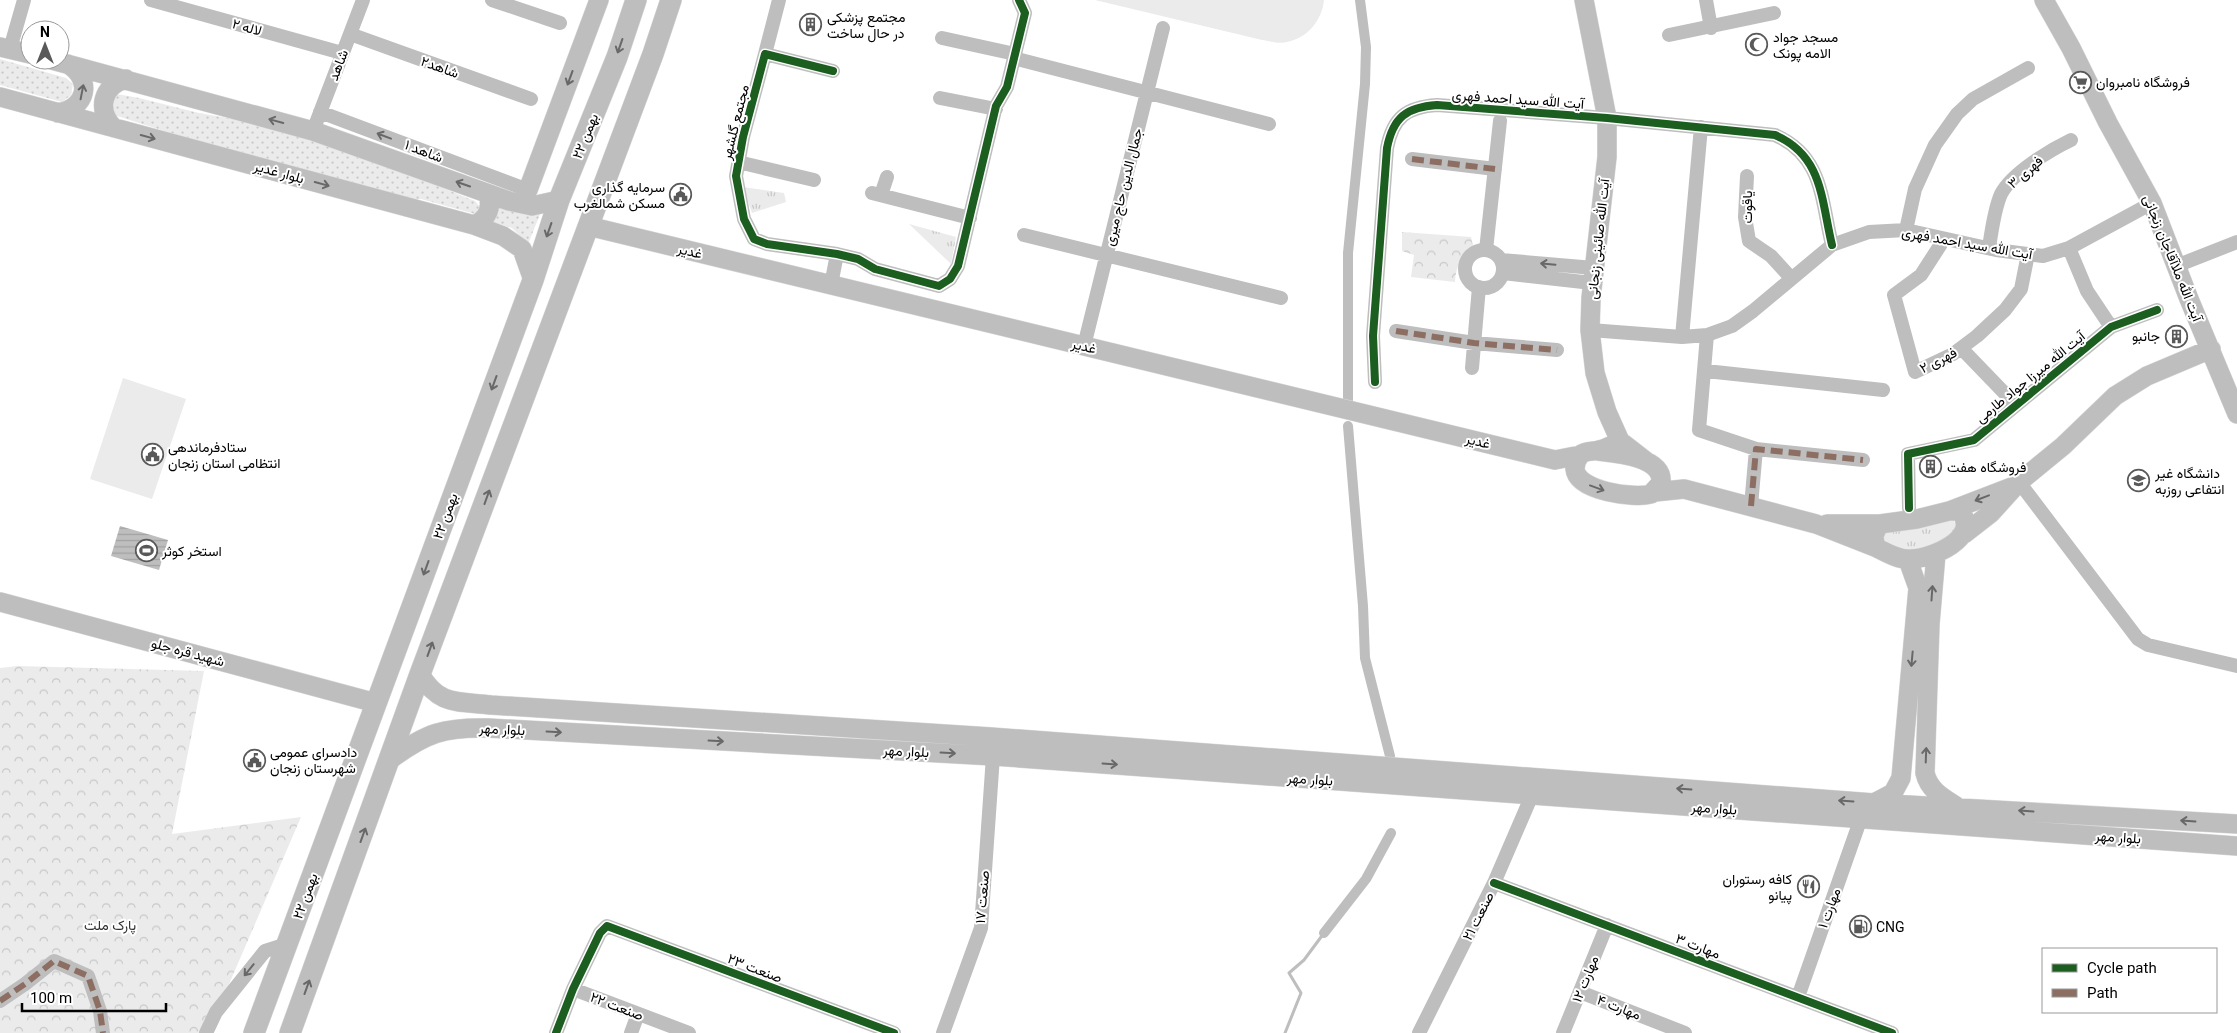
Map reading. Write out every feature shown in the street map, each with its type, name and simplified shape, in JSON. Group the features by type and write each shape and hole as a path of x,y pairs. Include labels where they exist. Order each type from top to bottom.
{"highway":[{"name":"۲۲ بهمن","path":"254,1033 533,280 560,200 616,57 636,0"},
{"path":"290,1033 391,759 420,674 653,54 671,0"}],"main road":[{"path":"528,190 599,0"},
{"name":"آیت الله صائینی زنجانی","path":"1584,0 1607,118 1607,157 1593,275 1590,330 1594,373 1607,412 1620,441 1654,476"},
{"name":"آیت الله ملاآقاجان زنجانی","path":"2044,0 2071,48 2108,123 2152,202 2176,266 2237,414"},
{"path":"5,48 20,52"},
{"path":"70,65 313,131 509,201 532,206 560,200"},
{"path":"58,113 74,107 80,101 83,92 81,76 70,69"},
{"path":"114,128 107,122 102,104 110,88 117,82 126,80"},
{"name":"بلوار غدیر","path":"0,97 474,225 503,236 522,249 533,280"},
{"path":"474,225 485,218 488,212 490,199 487,192"},
{"name":"غدیر","path":"588,226 1555,460 1585,459"},
{"path":"1585,459 1624,454 1654,476 1684,489 1816,524 1908,560 1936,554 1991,513 2017,483 2063,446 2115,396 2147,376 2211,349"},
{"path":"1585,459 1620,441"},
{"path":"1585,459 1584,483 1614,494 1646,496 1654,476"},
{"path":"1816,524 1880,524 1917,519 1949,511 2017,483"},
{"path":"1949,511 1960,512 1966,518 1967,525 1964,534"},
{"path":"1877,548 1873,540 1874,533 1880,524"},
{"path":"1936,554 1930,624 1925,773 1929,786 1942,798 1957,807"},
{"path":"1874,803 1892,793 1901,778 1918,588 1908,560"},
{"name":"شهید قره جلو","path":"0,602 376,703"},
{"name":"بلوار مهر","path":"420,674 437,696 452,700 1359,773 1532,795 2237,846"},
{"path":"452,700 446,709 446,718 451,725 460,727"},
{"name":"بلوار مهر","path":"391,759 415,741 460,727 993,756 1359,773 2237,824"},
{"path":"1901,778 1904,785 1910,790 1917,790 1924,786 1927,780"},
{"path":"2111,837 2112,816"}],"street":[{"path":"5,48 24,0"},
{"name":"لاله ۲","path":"151,0 342,53"},
{"name":"شاهد","path":"313,131 363,0"},
{"path":"492,0 560,23"},
{"name":"مجتمع گلشهر","path":"779,0 738,162 736,176 744,219 754,239 767,244 837,254"},
{"path":"831,285 837,254 858,259 875,269 939,286 950,279 958,266 996,109 1007,87 1018,57 1025,13 1019,0"},
{"path":"1706,0 1711,28"},
{"path":"1669,35 1711,28 1774,13"},
{"name":"جمال الدین حاج میری","path":"1084,346 1162,28"},
{"name":"شاهد۲","path":"350,34 531,99"},
{"path":"942,38 1269,124"},
{"path":"765,54 833,72"},
{"path":"1906,230 1915,189 1935,145 1957,114 1973,99 2028,68"},
{"path":"940,98 996,109"},
{"name":"آیت الله سید احمد فهری","path":"1375,382 1373,336 1387,148 1390,135 1401,116 1420,106 1607,118 1775,134 1801,150 1810,162 1816,176 1832,245"},
{"name":"شاهد ۱","path":"320,112 528,190"},
{"path":"1486,250 1500,121"},
{"path":"1682,337 1701,127"},
{"name":"فهری ۳","path":"1989,247 1993,223 2002,193 2014,178 2071,140"},
{"path":"1412,159 1495,169"},
{"path":"738,162 814,180"},
{"name":"یاقوت","path":"1747,176 1745,217 1749,241 1771,256 1792,278"},
{"path":"887,177 877,194 970,218"},
{"name":"آیت الله سید احمد فهری","path":"1590,330 1682,337 1707,334 1732,326 1753,311 1832,245 1869,232 1906,230 2043,256 2069,248 2152,202"},
{"path":"1024,235 1281,298"},
{"path":"2176,266 2237,242"},
{"name":"فهری ۲","path":"1941,244 1921,275 1894,295 1915,372 1953,354 2005,310 2021,289 2028,254"},
{"path":"2069,248 2087,291 2111,327"},
{"path":"1486,250 1495,253 1502,266 1498,282 1489,288 1479,287 1469,281 1465,271 1467,260 1475,252 1486,250"},
{"path":"1502,266 1593,275"},
{"path":"1472,368 1479,287"},
{"name":"آیت الله میرزا جواد طارمی","path":"1909,508 1908,454 1974,440 2111,327 2157,310"},
{"path":"1396,332 1474,343 1557,350"},
{"path":"1707,334 1706,371 1699,430 1756,449 1863,460"},
{"path":"1961,348 2016,405"},
{"path":"1706,371 1884,390"},
{"path":"1750,506 1756,449"},
{"path":"2017,483 2138,640 2237,666"},
{"name":"صنعت ۱۷","path":"943,1033 981,928 993,756"},
{"name":"صنعت ۲۱","path":"1419,1033 1494,883 1532,795"},
{"name":"مهارت ۱","path":"1798,997 1861,818"},
{"name":"مهارت ۳","path":"1494,883 1892,1033"},
{"name":"مهارت ۱۲","path":"1563,1033 1607,925"},
{"name":"صنعت ۲۳","path":"573,989 600,932 607,926 894,1033"},
{"path":"206,1033 216,1012 265,951 287,944"},
{"path":"0,1001 54,961 88,976 100,1011 103,1033"},
{"path":"556,1033 573,989"},
{"name":"صنعت ۲۲","path":"573,989 689,1033"},
{"name":"مهارت ۴","path":"1580,992 1686,1033"},
{"path":"631,1033 638,1014"}],"green space":[{"path":"1095,0 1324,0 1323,7 1313,27 1295,40 1281,43"},
{"path":"0,59 20,65 20,70 38,70 66,78 73,84 71,95 62,102 0,85"},
{"path":"117,94 199,113 290,129 340,146 475,201 481,208 475,214 421,199 412,200 344,180 220,149 111,114 109,98"},
{"path":"743,187 784,193 786,202 752,213"},
{"path":"494,204 541,212 528,244 512,228 486,220"},
{"path":"909,224 956,237 951,264"},
{"path":"1402,232 1471,237 1474,250 1460,263 1456,272 1455,282 1411,277 1414,255 1402,251"},
{"path":"123,378 186,399 152,499 90,479"},
{"path":"1953,519 1956,526 1953,534 1935,544 1912,550 1884,547 1882,529"},
{"name":"پارک ملت","path":"18,666 204,671 172,834 301,817 208,1033 0,1033 0,668"}],"shaded area":[{"path":"120,526 168,540 159,570 111,556"}],"waterway":[{"path":"1348,406 1348,253 1365,84 1366,47 1360,0"},
{"path":"1348,426 1363,606 1365,658 1390,756"},
{"path":"1324,933 1366,879 1391,833"},
{"path":"1285,1033 1301,993 1289,973 1304,960 1324,933"}],"marked path":[{"path":"1412,159 1495,169"},
{"path":"1396,331 1474,343 1557,350"},
{"path":"1751,506 1756,449 1863,460"},
{"path":"0,1001 54,961 88,976 100,1011 103,1033"}],"cycle path":[{"path":"833,71 765,54 743,137 736,176 744,219 754,239 767,244 837,254 858,259 875,269 939,286 950,279 958,266 996,106 1007,87 1025,13 1019,0"},
{"path":"1375,382 1373,336 1387,148 1393,128 1398,121 1417,108 1437,105 1607,118 1775,135 1791,144 1803,155 1811,167 1822,196 1832,245"},
{"path":"1909,508 1908,454 1974,440 2111,327 2157,310"},
{"path":"1494,883 1892,1033"},
{"path":"556,1033 573,989 600,933 607,926 894,1033"}],"place":[{"name":"مجتمع پزشکی در حال ساخت","path":"811,25"},
{"name":"مسجد جواد الامه پونک","path":"1757,45"},
{"name":"فروشگاه نامبروان","path":"2080,82"},
{"name":"سرمایه گذاری مسکن شمالغرب","path":"681,195"},
{"name":"جانبو","path":"2176,336"},
{"name":"ستادفرماندهی انتظامی استان زنجان","path":"152,455"},
{"name":"فروشگاه هفت","path":"1931,467"},
{"name":"دانشگاه غیر انتفاعی روزبه","path":"2139,481"},
{"name":"استخر کوثر","path":"146,551"},
{"name":"دادسرای عمومی شهرستان زنجان","path":"254,760"},
{"name":"كافه رستوران پيانو","path":"1808,887"},
{"name":"CNG","path":"1860,927"}]}
